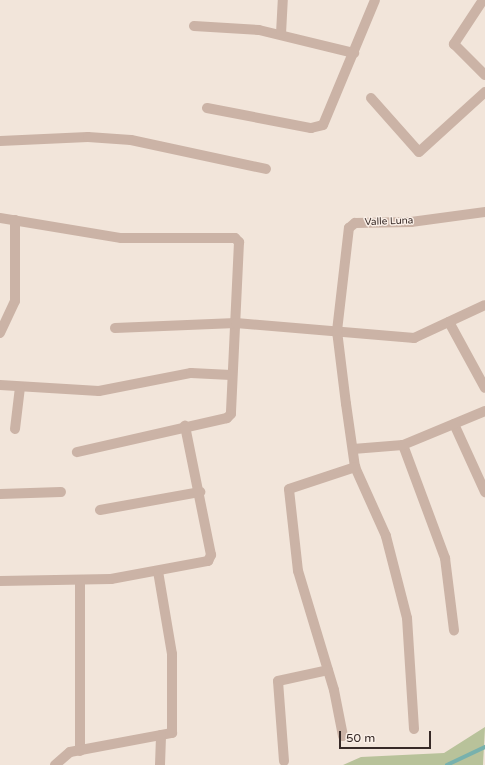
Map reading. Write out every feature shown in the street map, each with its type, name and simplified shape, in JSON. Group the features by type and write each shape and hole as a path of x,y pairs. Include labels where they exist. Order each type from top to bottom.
{"street":[{"path":"281,34 284,0"},
{"path":"206,108 320,127 326,122 375,0"},
{"path":"482,0 454,44 485,75"},
{"path":"194,26 237,27 281,34 354,53"},
{"path":"371,98 418,152 485,92"},
{"path":"0,141 88,137 131,140 266,169"},
{"name":"Valle Luna","path":"414,729 407,618 386,536 355,467 337,331 348,228 355,223 411,222 485,212"},
{"path":"0,218 121,238 235,238 239,242 231,414 227,418 185,426 77,452"},
{"path":"0,333 15,301 15,220"},
{"path":"115,328 236,323 414,338 485,305"},
{"path":"449,322 485,388"},
{"path":"0,385 99,391 191,373 232,375"},
{"path":"15,429 20,387"},
{"path":"353,449 403,445 485,411"},
{"path":"454,424 485,492"},
{"path":"0,581 111,579 208,561 212,555 185,426"},
{"path":"403,445 445,558 454,630"},
{"path":"343,736 328,670 298,571 289,489 355,467"},
{"path":"0,494 61,492"},
{"path":"100,510 200,492"},
{"path":"55,765 70,752 172,733 172,654 158,570"},
{"path":"80,580 80,751"},
{"path":"284,761 278,681 328,670"},
{"path":"160,765 161,735"}],"green space":[{"path":"485,727 483,765 343,765 361,757 444,753"}],"waterway":[{"path":"447,765 485,747"}]}
